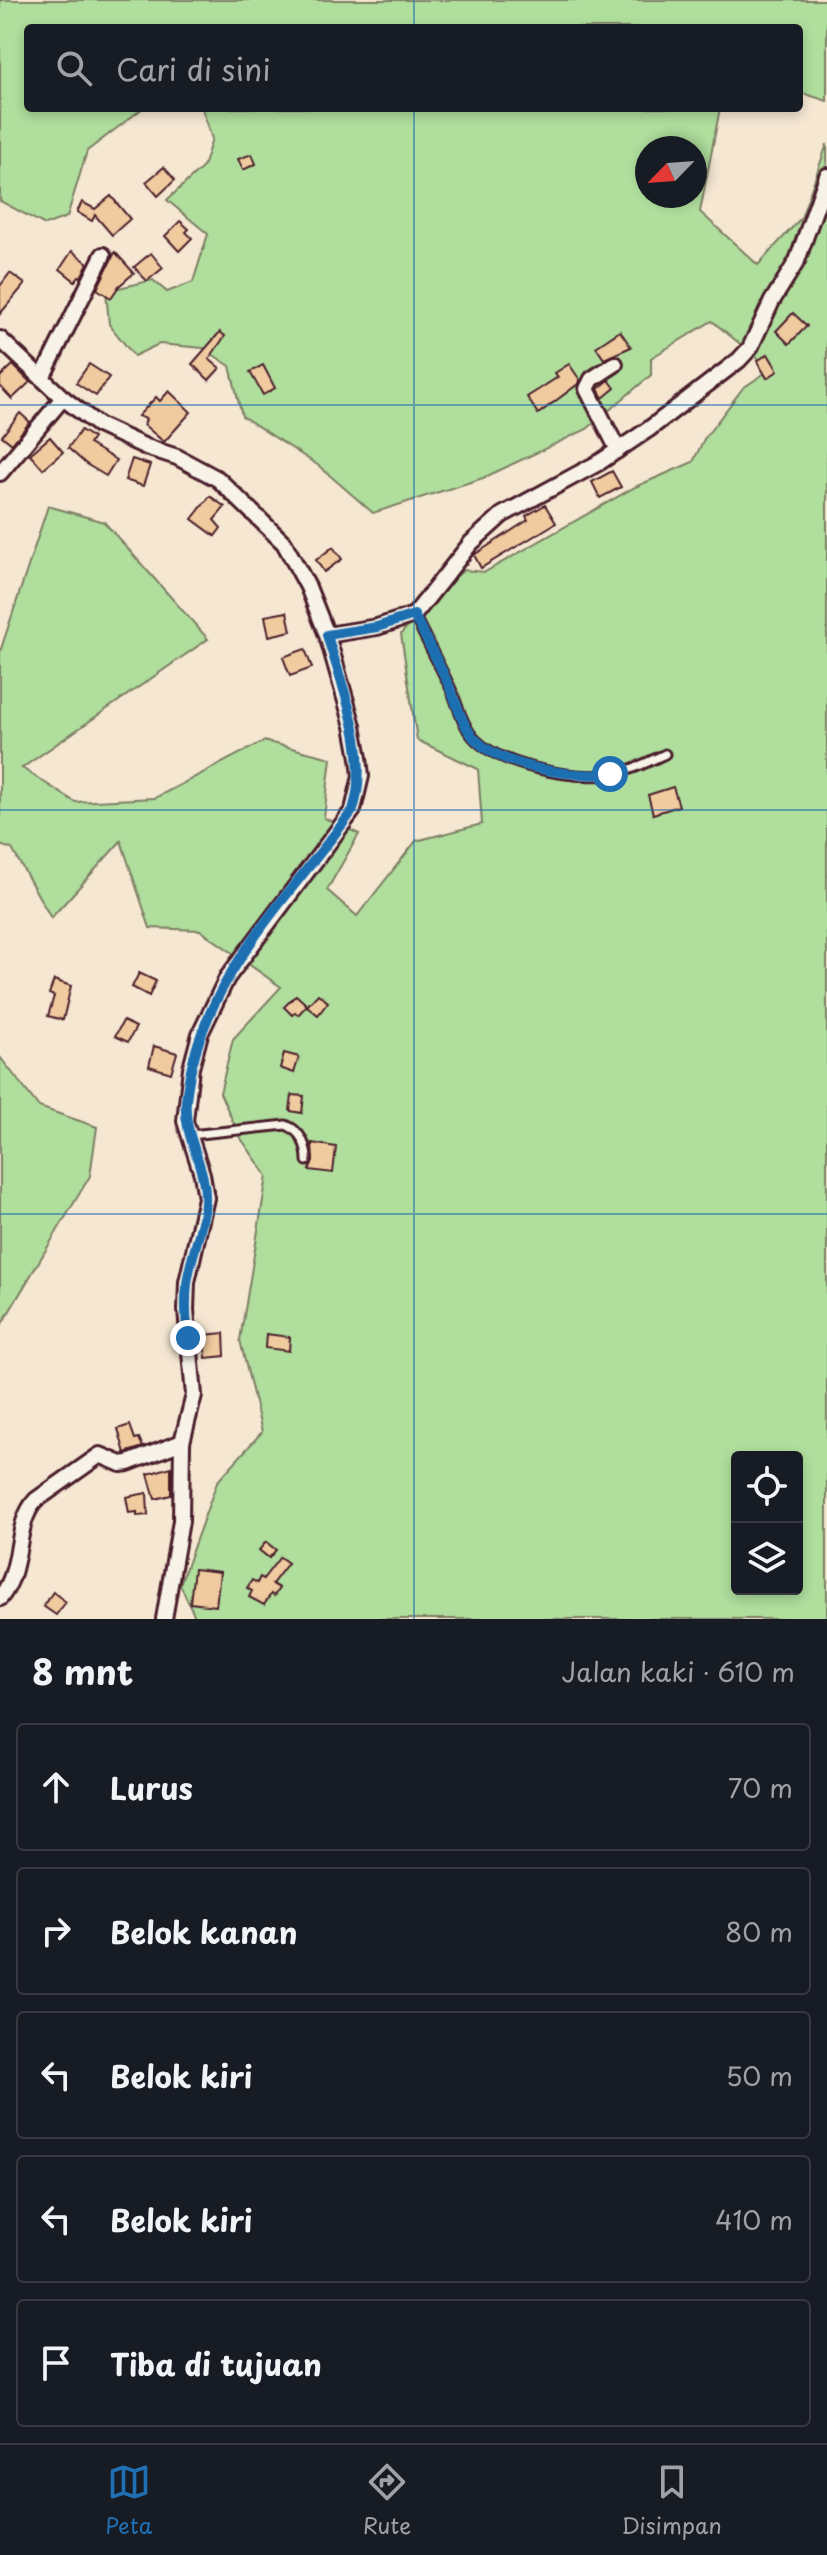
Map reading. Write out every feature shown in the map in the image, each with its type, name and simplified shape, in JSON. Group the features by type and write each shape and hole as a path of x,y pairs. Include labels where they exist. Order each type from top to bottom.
{"street":[{"path":"327,635 377,627 414,615 471,543 502,515 618,450 730,368 750,348 772,301 797,261 827,176"},
{"path":"42,378 103,255"},
{"path":"0,339 63,398 98,425 196,466 237,495 284,543 308,587 327,635 353,726 361,776 353,810 247,949 213,1003 191,1068 186,1101 188,1135 202,1174 206,1198 187,1282 186,1310 195,1385 182,1442 181,1521 164,1619"},
{"path":"615,364 592,379 587,389 618,450"},
{"path":"0,473 63,398"},
{"path":"0,1598 16,1570 28,1509 36,1500 100,1455 125,1464 182,1442"}],"lane":[{"path":"414,615 471,735 489,749 547,771 589,776 637,767 665,754"},
{"path":"188,1135 286,1125 302,1139 307,1149 307,1161"}],"green space":[{"path":"0,0 827,0 827,101 803,93 803,24 24,24 24,112 138,112 87,151 67,217 45,225 0,201"},
{"path":"203,112 719,112 707,176 707,136 635,136 635,208 701,208 700,212 758,265 801,218 827,144 827,1619 196,1619 180,1584 217,1482 262,1432 240,1340 267,1176 240,1137 220,1093 233,1039 281,987 200,930 150,928 121,841 51,918 12,849 0,845 0,652 48,506 104,522 208,639 22,768 75,802 155,798 264,741 331,758 324,818 359,834 327,890 357,916 416,841 482,824 478,769 417,740 401,634 431,597 464,570 485,572 635,487 693,462 704,439 743,388 771,369 712,321 651,358 651,375 587,429 483,478 373,513 319,466 242,416 230,366 203,348 159,344 134,356 109,324 106,291 153,280 167,292 193,282 208,234 167,200 203,167 212,139"},
{"path":"0,1057 39,1107 97,1127 90,1176 0,1327"}],"building":[{"path":"252,154 256,164 243,170 238,159"},
{"path":"164,167 175,180 158,196 146,182"},
{"path":"111,196 130,219 112,235 95,215 92,221 77,212 82,202 95,209"},
{"path":"180,221 189,229 186,232 192,238 179,251 165,236"},
{"path":"72,251 88,263 81,277 75,281 60,269"},
{"path":"115,252 134,273 111,298 97,289"},
{"path":"151,253 163,268 147,281 134,267"},
{"path":"10,273 25,284 0,314 0,286"},
{"path":"793,313 807,326 789,344 776,331"},
{"path":"620,331 631,347 604,359 596,347"},
{"path":"220,332 225,336 209,359 220,368 209,380 192,364"},
{"path":"768,354 778,371 767,378 757,361"},
{"path":"89,364 109,377 96,396 76,383"},
{"path":"569,364 580,380 578,384 538,414 527,397 558,377 555,373"},
{"path":"13,365 30,382 12,399 0,386 0,377"},
{"path":"263,365 275,388 263,395 250,372"},
{"path":"609,380 615,388 603,398 598,389"},
{"path":"169,391 191,412 164,442 144,425 146,419 138,416 156,397 160,401"},
{"path":"20,413 30,422 12,444 2,436"},
{"path":"81,430 93,438 89,444 116,460 106,476 68,448"},
{"path":"50,437 63,452 43,469 30,454"},
{"path":"132,459 150,465 143,486 125,480"},
{"path":"612,471 621,487 600,498 592,482"},
{"path":"210,496 225,507 214,520 221,528 215,536 192,519"},
{"path":"545,505 556,523 481,568 474,555 528,520 526,516"},
{"path":"333,547 342,559 324,572 316,560"},
{"path":"287,612 291,631 269,636 265,616"},
{"path":"305,649 312,668 290,676 283,657"},
{"path":"673,787 679,806 653,814 648,795"},
{"path":"139,973 156,981 149,996 132,987"},
{"path":"54,980 71,986 63,1020 48,1016 54,996 49,994"},
{"path":"318,994 328,1002 318,1015 307,1006"},
{"path":"296,995 307,1005 298,1015 295,1012 292,1015 284,1007"},
{"path":"123,1021 136,1027 128,1042 115,1036"},
{"path":"154,1046 177,1053 171,1073 149,1066"},
{"path":"284,1053 299,1057 294,1073 280,1068"},
{"path":"292,1095 304,1096 302,1113 290,1111"},
{"path":"312,1143 336,1147 333,1173 309,1170 313,1161"},
{"path":"224,1333 225,1356 206,1358 204,1335"},
{"path":"266,1334 290,1337 289,1351 265,1348"},
{"path":"130,1425 135,1439 139,1438 143,1447 125,1453 118,1429"},
{"path":"171,1467 171,1495 155,1499 148,1474"},
{"path":"147,1493 148,1515 129,1513 126,1497"},
{"path":"266,1542 276,1550 269,1558 259,1550"},
{"path":"280,1557 288,1563 272,1584 279,1588 274,1596 271,1594 264,1605 249,1597 252,1591 247,1588 252,1580 257,1583 260,1577 263,1579"},
{"path":"194,1569 220,1572 216,1606 190,1603"},
{"path":"53,1592 66,1602 56,1615 43,1606"}],"route":[{"path":"188,1338 187,1282 206,1198 202,1174 185,1121 191,1068 200,1034 227,978 353,810 359,792 361,776 353,726 327,635 377,627 414,615 460,715 471,735 480,743 501,756 547,771 589,776 610,774"}]}
